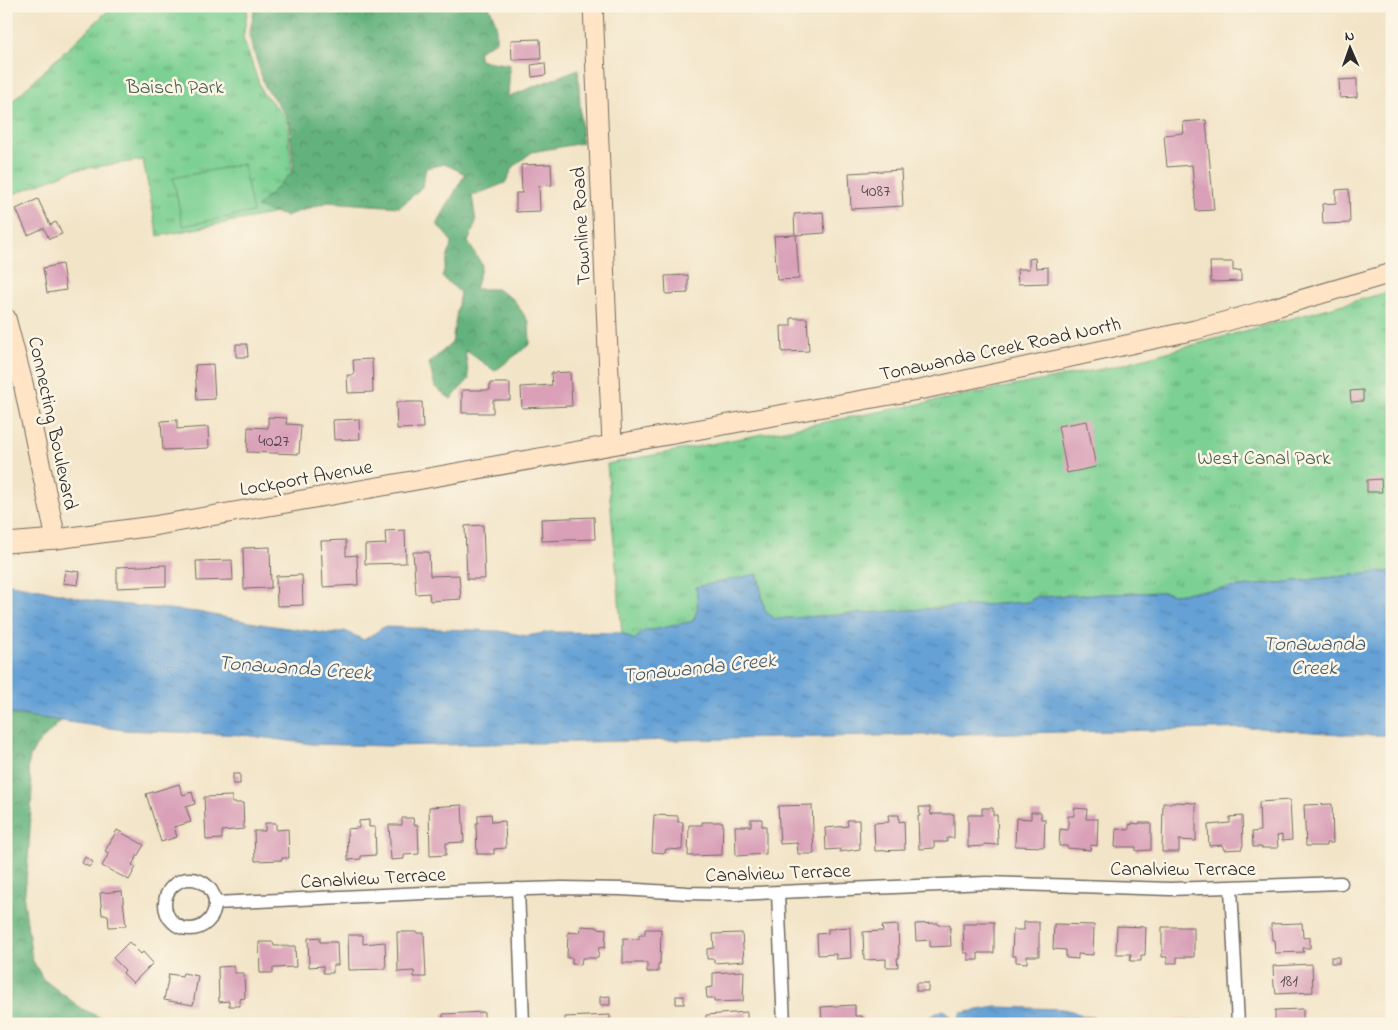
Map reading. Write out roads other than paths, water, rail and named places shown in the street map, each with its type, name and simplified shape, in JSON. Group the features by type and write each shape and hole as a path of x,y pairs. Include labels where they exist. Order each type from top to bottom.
{"street":[{"name":"Townline Road","path":"593,6 612,444"},
{"name":"Tonawanda Creek Road North","path":"612,444 924,389 1025,368 1195,330 1392,273"},
{"name":"Connecting Boulevard","path":"6,318 23,383 56,539"},
{"name":"Lockport Avenue","path":"6,543 56,539 163,524 612,444"},
{"name":"Canalview Terrace","path":"215,903 518,889 602,888 707,894 778,893 986,883 1158,889 1341,883"},
{"path":"1231,888 1238,1024"},
{"path":"518,889 523,1024"},
{"path":"778,893 784,1024"}],"water":[{"name":"Tonawanda Creek","path":"1392,571 1392,735 1352,735 1260,728 389,746 311,744 244,735 124,730 6,713 6,583 98,602 197,612 266,625 330,634 345,631 364,640 384,627 499,631 527,636 550,632 622,633 634,640 645,630 654,630 693,621 698,608 696,587 757,574 765,611 775,619 1028,602 1036,597 1163,592 1174,594"},
{"path":"996,1007 1063,1009 1083,1016 1093,1017 1100,1024 957,1024 961,1013"},
{"path":"942,1010 949,1016 949,1024 918,1024"}],"park label":[{"name":"Baisch Park","path":"175,86"},
{"name":"West Canal Park","path":"1264,457"}]}
